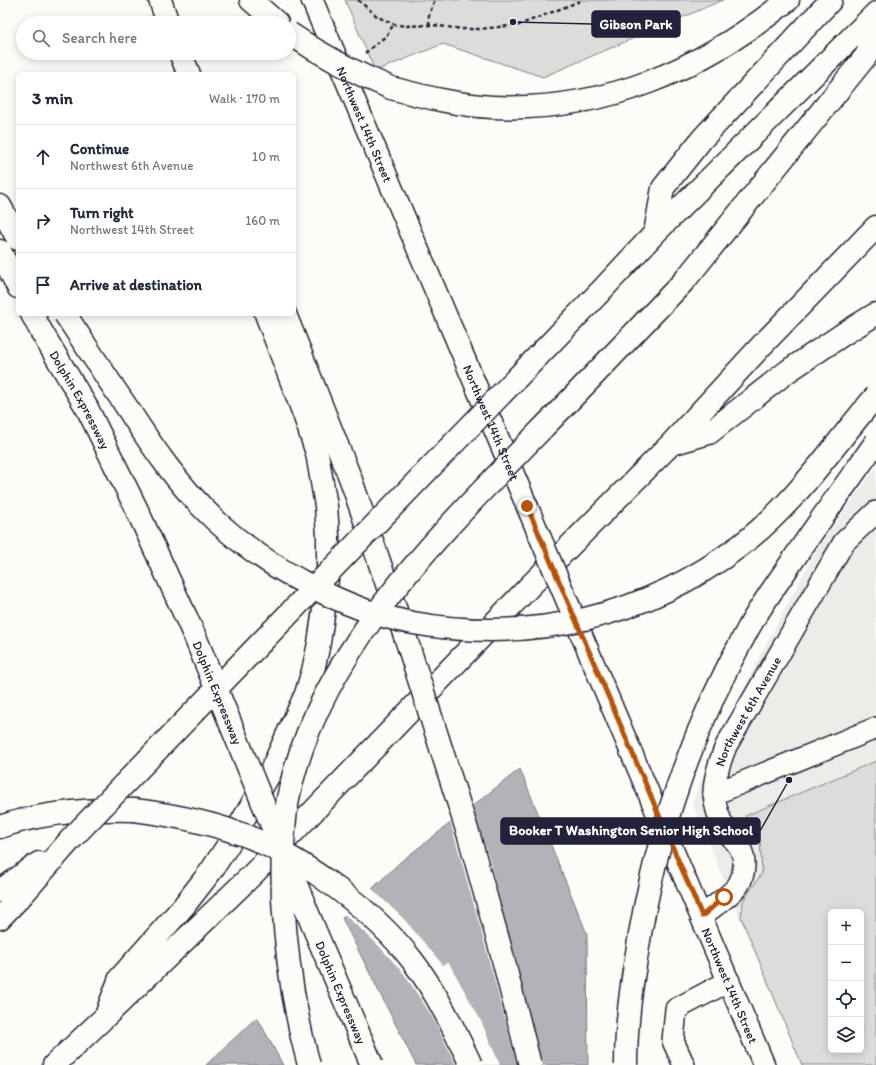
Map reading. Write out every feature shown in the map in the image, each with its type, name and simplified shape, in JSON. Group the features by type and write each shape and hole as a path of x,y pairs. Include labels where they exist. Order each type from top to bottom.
{"highway":[{"path":"160,0 166,16"},
{"path":"251,0 269,16"},
{"path":"296,37 331,60 391,88 460,104 522,108 552,106 618,93 673,73 747,30 788,0"},
{"path":"650,238 663,188 702,139 830,0"},
{"path":"0,918 72,838 599,293 650,238 876,13"},
{"path":"309,1065 297,1012 289,962 285,926 282,860 286,811 292,785 310,728 333,681 364,631 383,605 442,534 685,280 866,56 876,35"},
{"path":"178,72 179,60"},
{"path":"182,60 188,72"},
{"path":"0,206 16,235"},
{"path":"54,1065 253,874 530,586 671,444 876,227"},
{"path":"0,251 16,283"},
{"path":"671,444 709,433 788,371 844,333 876,314"},
{"path":"66,316 164,462 189,494 214,519 240,541 282,570 321,591 352,605 406,622 443,627 478,630 509,630 570,623 612,612 676,586 740,546 766,523 798,492 876,396"},
{"path":"105,1017 120,978 183,907 211,871 232,839 276,760 306,694 313,671 325,602 328,567 326,506 317,453 304,414 267,316"},
{"path":"286,316 351,480 409,648 469,836 530,1065"},
{"name":"Dolphin Expressway","path":"37,322 87,408 137,510 187,619 313,926 372,1065"},
{"path":"626,1065 630,1000 641,924 656,855 678,786 700,730 724,675 748,628 811,533 876,442"},
{"path":"0,826 67,812 89,810 134,810 210,824 251,837 284,854 339,890 390,936 412,960 435,995 454,1029 470,1065"},
{"path":"0,891 72,838"}],"street":[{"name":"Northwest 14th Street","path":"312,0 764,1065"},
{"name":"Northwest 6th Avenue","path":"702,916 734,891 744,874 745,865 740,849 725,830 720,820 714,794 715,779 719,762 730,740 844,542 876,512"},
{"path":"714,794 876,728"},
{"path":"684,1065 673,1041 676,1009 729,981"}],"path":[{"path":"358,0 378,17 394,24 404,26 429,25 462,29 519,26 584,0"},
{"path":"429,25 429,15 434,2 430,1"},
{"path":"360,55 367,53 386,36 394,24"}],"shaded area":[{"path":"345,0 723,0 543,77 443,44 375,71"},
{"path":"876,467 876,1065 802,1065 692,803 711,758 757,661 817,549"},
{"path":"876,761 876,1065 802,1065 741,917 743,901 762,873 760,840 745,816"},
{"path":"520,769 587,934 588,1065 416,1065 342,918 399,863"},
{"path":"257,1017 283,1065 206,1065"}],"pier":[{"path":"472,804 489,858 543,1065 517,1065 450,821"},
{"path":"371,888 404,919 443,965 449,963 481,1021 500,1065 456,1065 433,1018 404,974 376,943 344,914"}],"place":[{"name":"Gibson Park","path":"513,22"},
{"name":"Booker T Washington Senior High School","path":"789,780"}],"route":[{"path":"527,506 702,916 724,897"}]}
